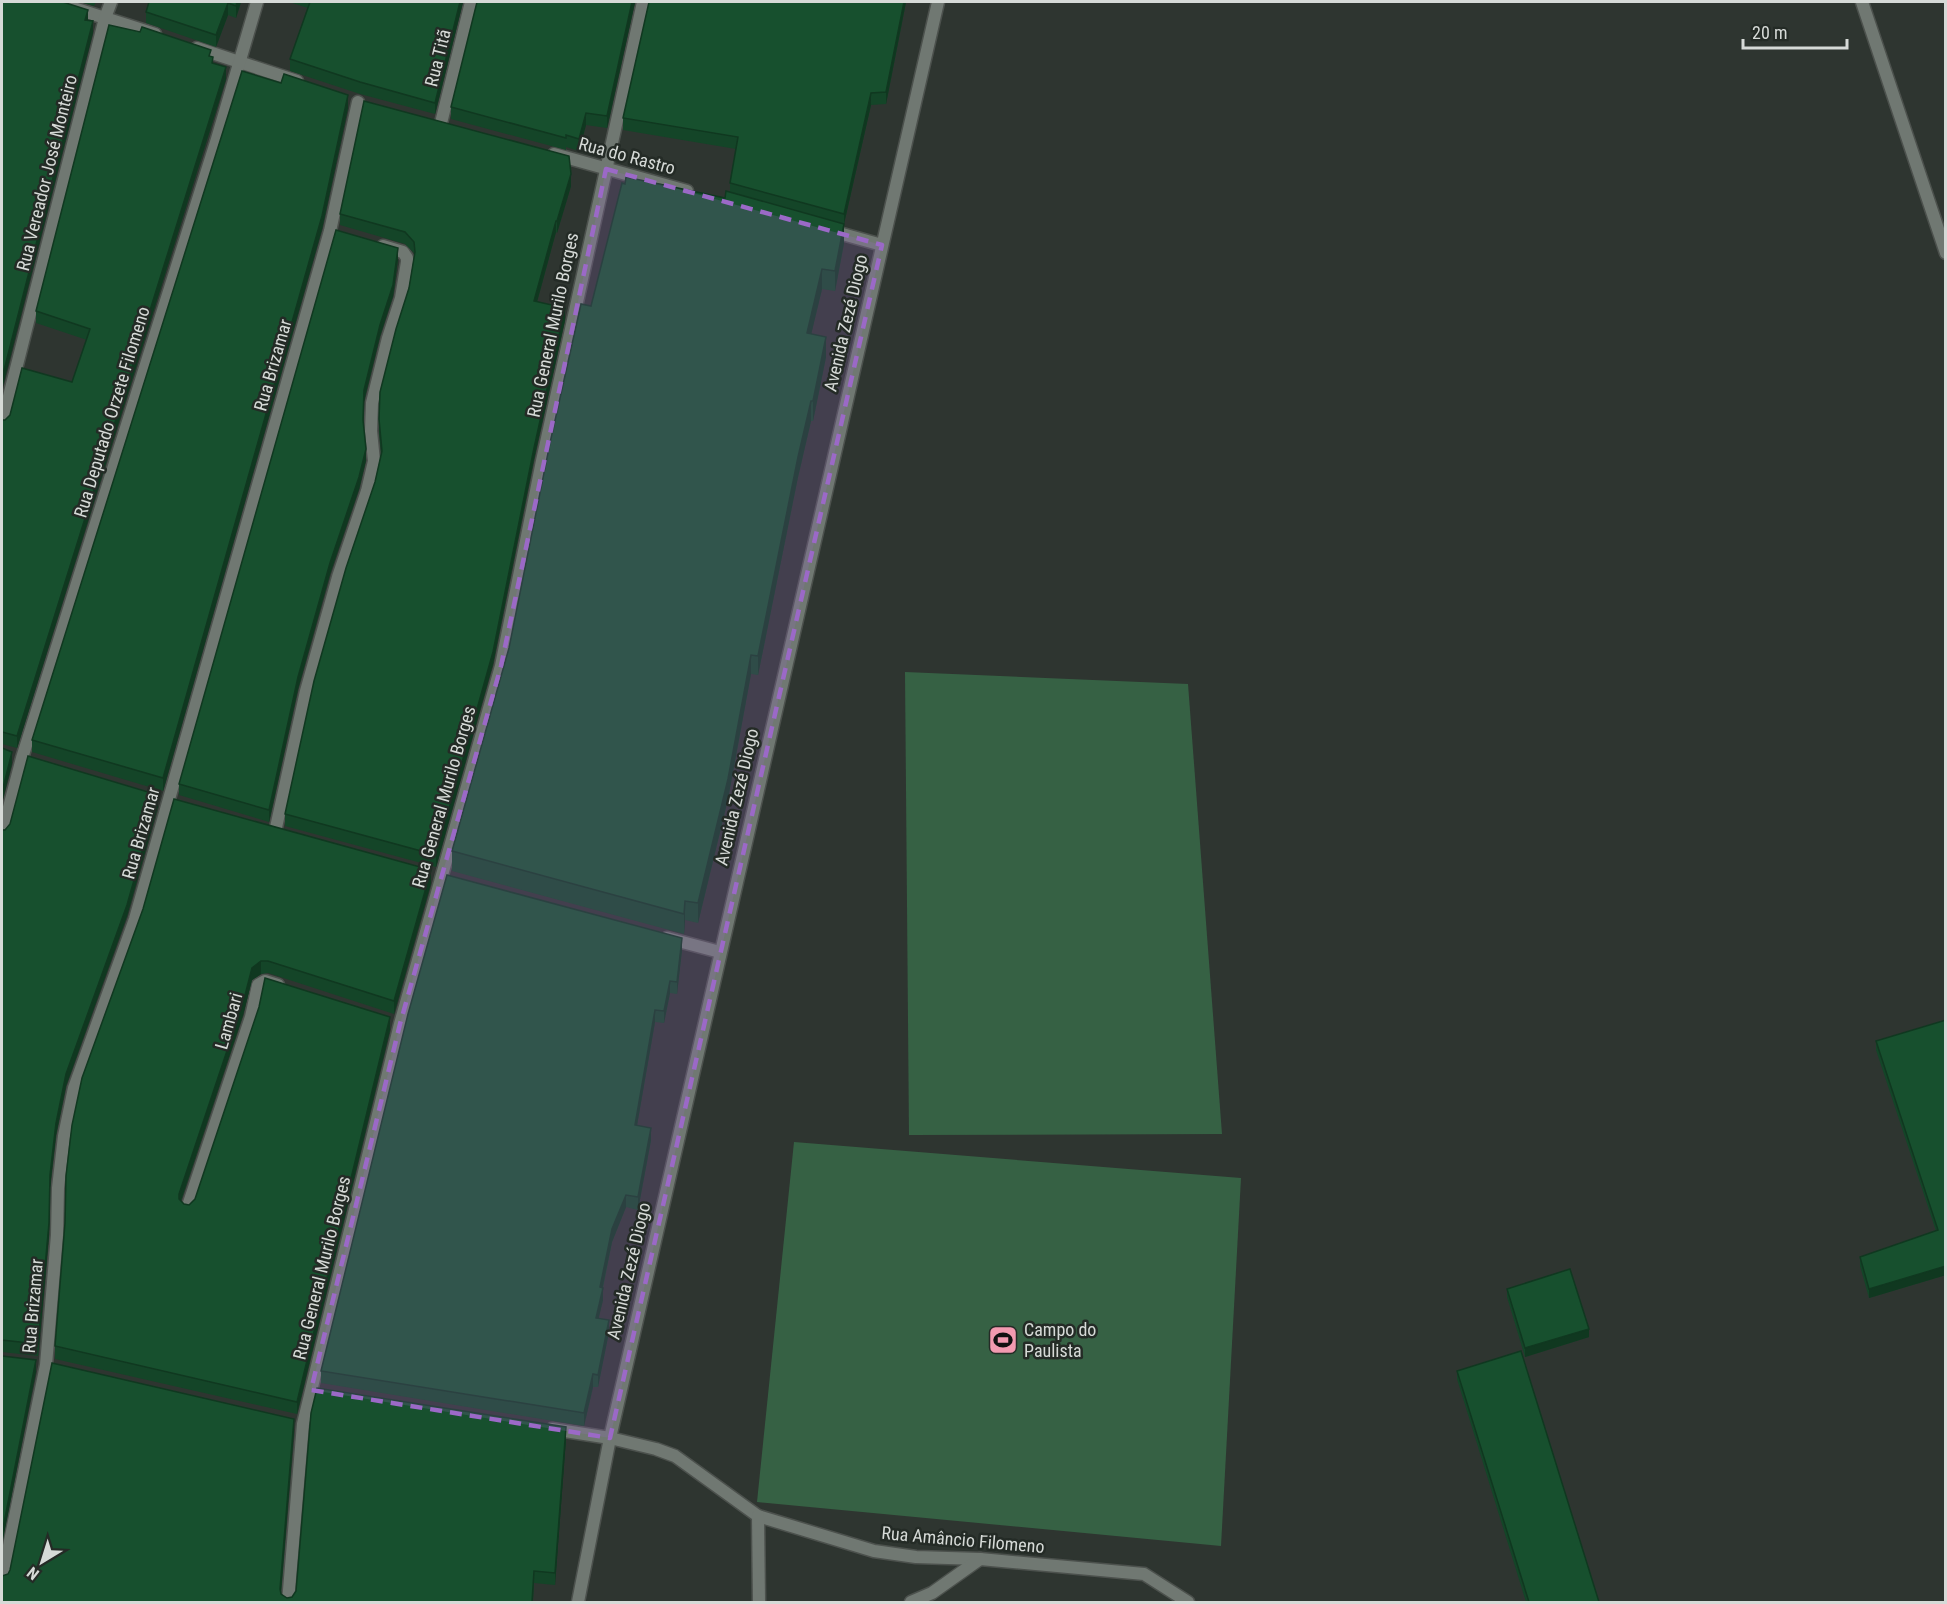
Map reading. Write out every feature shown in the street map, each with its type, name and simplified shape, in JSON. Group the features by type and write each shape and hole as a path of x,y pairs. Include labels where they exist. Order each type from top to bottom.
{"street":[{"path":"55,2 304,84"},
{"name":"Rua Vereador José Monteiro","path":"2,424 105,18 111,2"},
{"name":"Rua Deputado Orzete Filomeno","path":"2,834 23,758 258,2"},
{"name":"Rua Titã","path":"441,123 471,2"},
{"name":"Rua General Murilo Borges","path":"288,1602 297,1422 317,1391 394,1023 440,878 501,666 542,461 643,2"},
{"name":"Avenida Zezé Diogo","path":"578,1602 610,1438 938,2"},
{"path":"1862,2 1946,253"},
{"name":"Rua Brizamar","path":"2,1580 46,1366 57,1235 58,1188 64,1136 74,1088 135,919 330,231 358,101"},
{"name":"Rua do Rastro","path":"540,150 698,194"},
{"path":"813,226 882,245"},
{"path":"330,231 346,236"},
{"path":"275,832 306,691 338,577 370,481 374,461 370,431 372,403 405,276 407,258 403,252 369,242"},
{"path":"652,934 720,952"},
{"name":"Lambari","path":"187,1209 251,1017 258,985 265,981 288,988"},
{"name":"Rua Amâncio Filomeno","path":"541,1427 610,1438 675,1456 758,1516 874,1551 916,1557 980,1559 1144,1574 1188,1602"},
{"path":"758,1516 759,1602"},
{"path":"911,1602 932,1593 980,1559"}],"highlighted area":[{"path":"606,169 882,245 610,1438 311,1390 400,1024 501,666"}],"green space":[{"path":"905,672 1188,684 1222,1134 909,1135"},
{"name":"Campo do Paulista","path":"794,1142 1241,1178 1221,1546 757,1502"}],"building":[{"path":"2,2 63,2 88,10 85,20 93,21 2,378"},
{"path":"149,2 237,2 236,6 228,3 216,35 146,12"},
{"path":"310,2 460,2 435,103 290,59"},
{"path":"477,2 632,2 607,116 586,113 579,139 566,135 566,138 451,107"},
{"path":"649,2 904,2 886,92 871,93 844,214 730,183 738,137 623,118"},
{"path":"109,25 140,32 142,27 211,50 209,56 213,57 212,63 226,67 17,736 2,732 2,420 10,415 22,368 72,382 90,329 36,311"},
{"path":"242,71 281,83 284,74 348,95 322,216 163,778 32,740"},
{"path":"364,101 569,156 571,174 534,301 565,308 493,652 436,855 285,814 314,681 346,568 375,482 382,451 379,419 380,392 409,288 415,252 414,242 405,232 340,214"},
{"path":"626,177 725,198 726,191 844,224 835,271 822,269 807,333 826,337 813,401 811,401 798,457 758,656 751,655 728,779 698,903 685,901 684,914 452,851 509,648 550,443 581,304 591,306 622,183 625,184"},
{"path":"336,230 398,248 393,285 380,325 364,390 363,420 366,449 330,563 298,677 269,810 179,784"},
{"path":"2,748 12,752 2,792"},
{"path":"28,756 158,795 127,905 66,1074 56,1123 50,1175 49,1223 38,1344 2,1340 2,830 10,824"},
{"path":"174,799 431,870 394,1001 268,961 261,961 252,968 243,1003 179,1194 179,1199 184,1204 189,1205 195,1199 259,1007 265,978 390,1017 297,1402 55,1346 65,1223 66,1176 72,1125 82,1078 143,909"},
{"path":"447,875 682,938 677,982 670,981 664,1011 655,1010 635,1125 651,1128 638,1197 626,1195 612,1229 596,1318 609,1320 598,1375 593,1374 584,1413 321,1371 408,1014"},
{"path":"1946,1020 1946,1266 1869,1289 1860,1257 1938,1230 1876,1041"},
{"path":"1570,1269 1589,1329 1525,1348 1507,1289"},
{"path":"1521,1351 1599,1602 1529,1602 1457,1371"},
{"path":"2,1356 36,1360 2,1533"},
{"path":"52,1363 294,1419 280,1589 281,1594 287,1598 292,1597 296,1591 311,1413 317,1388 566,1427 555,1573 534,1571 532,1602 2,1602 2,1576 8,1574 10,1570"}],"place":[{"name":"Campo do Paulista","path":"1003,1340"}]}
